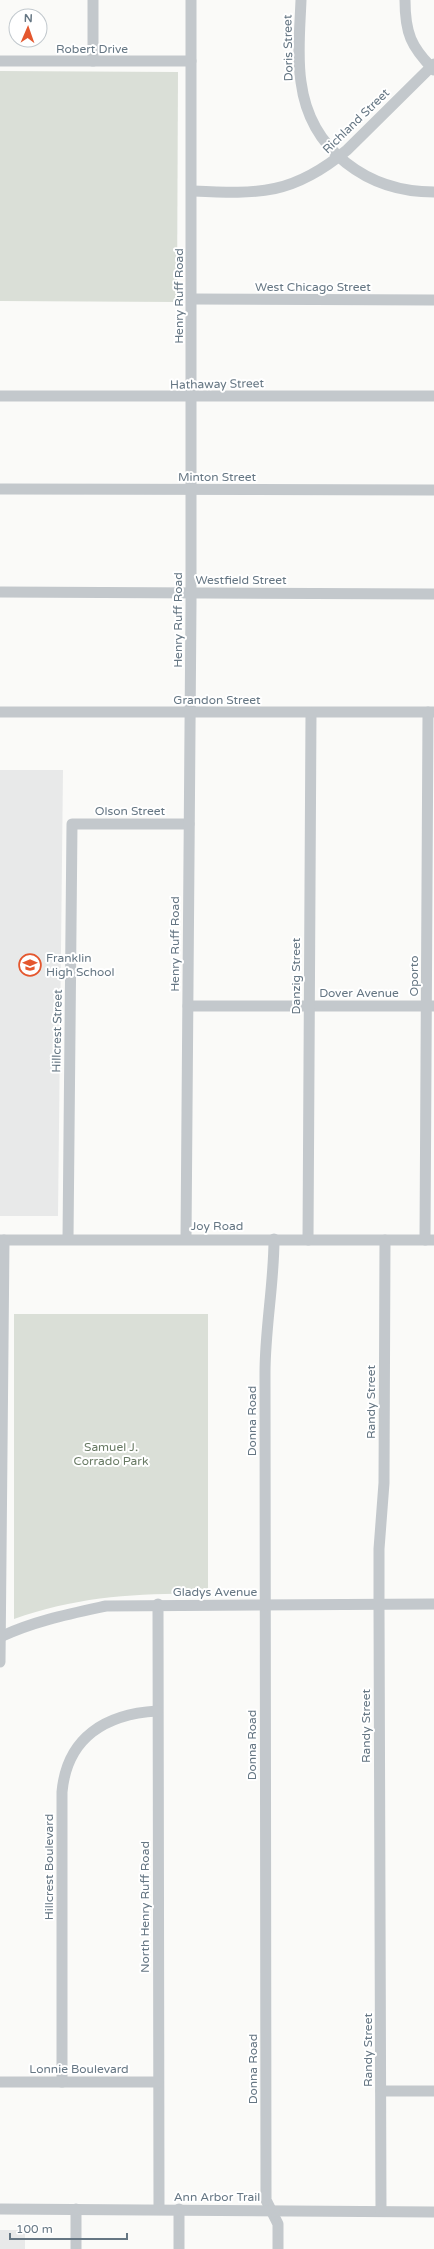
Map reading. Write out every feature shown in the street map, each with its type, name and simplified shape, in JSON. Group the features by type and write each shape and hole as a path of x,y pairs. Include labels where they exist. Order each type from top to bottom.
{"street":[{"path":"93,0 93,61"},
{"name":"Henry Ruff Road","path":"186,1239 191,594 190,490 192,398 192,0"},
{"name":"Doris Street","path":"301,0 300,65 303,95 319,132 340,157 362,175 383,185 402,190 434,192"},
{"path":"405,0 405,23 409,37 414,47 433,67"},
{"name":"Robert Drive","path":"0,61 192,61"},
{"name":"Richland Street","path":"193,191 254,192 279,188 310,177 340,157 433,67"},
{"name":"West Chicago Street","path":"192,299 434,300"},
{"name":"Hathaway Street","path":"0,396 192,398 206,396 434,396"},
{"name":"Minton Street","path":"0,489 434,490"},
{"name":"Westfield Street","path":"0,592 434,594"},
{"name":"Grandon Street","path":"0,712 431,712"},
{"name":"Oporto","path":"430,1240 431,712"},
{"name":"Danzig Street","path":"308,1240 310,713"},
{"name":"Olson Street","path":"72,824 189,824"},
{"name":"Hillcrest Street","path":"68,1239 72,824"},
{"name":"Dover Avenue","path":"188,1006 430,1006"},
{"path":"0,1662 2,1240"},
{"name":"Joy Road","path":"2,1240 430,1240"},
{"name":"Donna Road","path":"274,1240 273,1275 266,1326 265,1360 266,2200 278,2224 278,2249"},
{"name":"Randy Street","path":"381,2211 379,1549 384,1483 385,1240"},
{"name":"Gladys Avenue","path":"1,1637 18,1628 75,1612 106,1606 158,1604 434,1604"},
{"name":"North Henry Ruff Road","path":"158,1604 159,2209"},
{"name":"Hillcrest Boulevard","path":"62,2082 62,1792 64,1775 77,1748 99,1727 124,1715 157,1711"},
{"name":"Lonnie Boulevard","path":"0,2082 158,2082"},
{"path":"381,2091 434,2090"},
{"name":"Ann Arbor Trail","path":"0,2209 179,2209 434,2212"},
{"path":"76,2209 76,2249"},
{"path":"179,2209 179,2249"}],"shaded area":[{"name":"Franklin High School","path":"0,770 63,770 58,1216 0,1216"},
{"path":"0,2230 25,2230 25,2249 0,2249"}],"green space":[{"path":"0,71 178,72 177,302 0,301"},
{"name":"Samuel J. Corrado Park","path":"14,1314 208,1314 208,1594 134,1595 86,1601 38,1611 14,1619"}],"place":[{"name":"Franklin High School","path":"30,965"}]}
